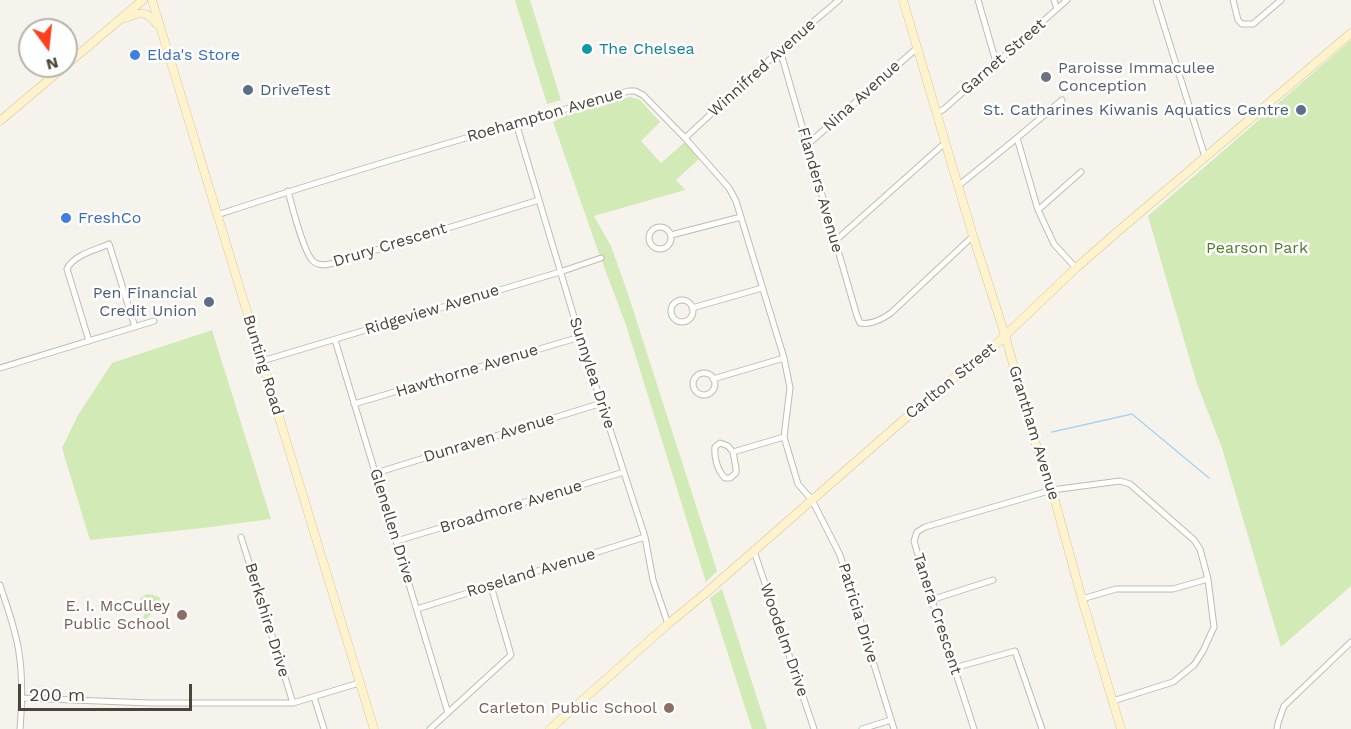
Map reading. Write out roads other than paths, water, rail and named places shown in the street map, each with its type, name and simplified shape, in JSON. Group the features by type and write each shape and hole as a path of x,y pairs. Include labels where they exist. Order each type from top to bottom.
{"main road":[{"path":"78,55 143,0"},
{"name":"Bunting Road","path":"152,0 374,729"},
{"name":"Grantham Avenue","path":"903,0 973,236 1052,489 1121,729"},
{"path":"119,20 137,13 145,13 160,27"},
{"name":"Carlton Street","path":"550,729 932,395 992,348 1076,268 1351,33"},
{"path":"0,121 51,78"}],"street":[{"name":"Winnifred Avenue","path":"685,138 780,50 839,0"},
{"path":"978,0 996,62"},
{"path":"1054,0 1057,9"},
{"name":"Garnet Street","path":"937,113 1067,0"},
{"path":"1156,0 1205,157"},
{"path":"1233,0 1238,20 1242,24 1253,24 1281,0"},
{"name":"Nina Avenue","path":"807,145 917,48"},
{"name":"Flanders Avenue","path":"780,50 860,323 867,324 880,320 891,313 973,236"},
{"name":"Roehampton Avenue","path":"217,215 288,191 516,123 635,91 643,95 685,138 729,188 736,201 784,358 790,388 784,436 798,484 812,500"},
{"path":"958,186 1062,100"},
{"name":"Sunnylea Drive","path":"516,123 580,338 645,537 653,580 668,624"},
{"path":"1017,138 1038,210 1054,244 1076,268"},
{"path":"835,241 946,142"},
{"path":"1038,210 1081,172"},
{"name":"Drury Crescent","path":"288,191 307,253 314,262 323,265 539,200"},
{"path":"671,235 741,217"},
{"path":"657,228 667,229 671,235 670,244 664,248 654,247 650,242 650,235 657,228"},
{"path":"89,341 67,269 81,256 109,244 135,327"},
{"name":"Ridgeview Avenue","path":"262,361 601,258"},
{"path":"692,308 762,288"},
{"path":"678,301 688,302 692,308 691,317 686,321 679,322 672,315 672,308 678,301"},
{"path":"0,369 154,321"},
{"name":"Hawthorne Avenue","path":"354,404 580,338"},
{"name":"Glenellen Drive","path":"335,339 448,713"},
{"path":"713,379 784,358"},
{"path":"699,374 709,374 713,379 713,390 707,394 699,394 694,389 693,382 699,374"},
{"name":"Dunraven Avenue","path":"376,473 602,404"},
{"path":"733,452 784,436"},
{"path":"720,443 728,446 733,452 736,473 730,478 725,478 720,474 714,455 715,447 720,443"},
{"name":"Broadmore Avenue","path":"397,541 624,472"},
{"path":"1052,489 1120,481 1130,484 1194,540 1200,549 1208,579 1214,627 1203,651 1194,665 1173,682 1113,701"},
{"name":"Tanera Crescent","path":"974,729 914,541 917,532 925,527 1052,489"},
{"name":"Patricia Drive","path":"812,500 840,555 894,729"},
{"name":"Berkshire Drive","path":"241,537 293,704"},
{"name":"Roseland Avenue","path":"417,609 645,537"},
{"name":"Woodelm Drive","path":"753,551 814,729"},
{"path":"1082,599 1116,589 1173,589 1208,579"},
{"path":"931,600 993,580"},
{"path":"0,585 20,656 22,698 20,729"},
{"path":"430,729 511,655 491,586"},
{"path":"1278,729 1284,706 1351,642"},
{"path":"954,668 1016,651 1042,729"},
{"path":"22,698 150,703 293,704 359,683"},
{"path":"315,697 324,728 315,729"},
{"path":"862,729 891,720"}],"waterway":[{"path":"1052,432 1132,414 1209,478"}],"place":[{"name":"The Chelsea","path":"587,49"},
{"name":"Elda's Store","path":"135,55"},
{"name":"Paroisse Immaculee Conception","path":"1046,77"},
{"name":"DriveTest","path":"248,90"},
{"name":"St. Catharines Kiwanis Aquatics Centre","path":"1301,110"},
{"name":"FreshCo","path":"66,218"},
{"name":"Pen Financial Credit Union","path":"209,302"},
{"name":"E. I. McCulley Public School","path":"182,615"},
{"name":"Carleton Public School","path":"669,708"}],"park label":[{"name":"Pearson Park","path":"1257,248"}]}
